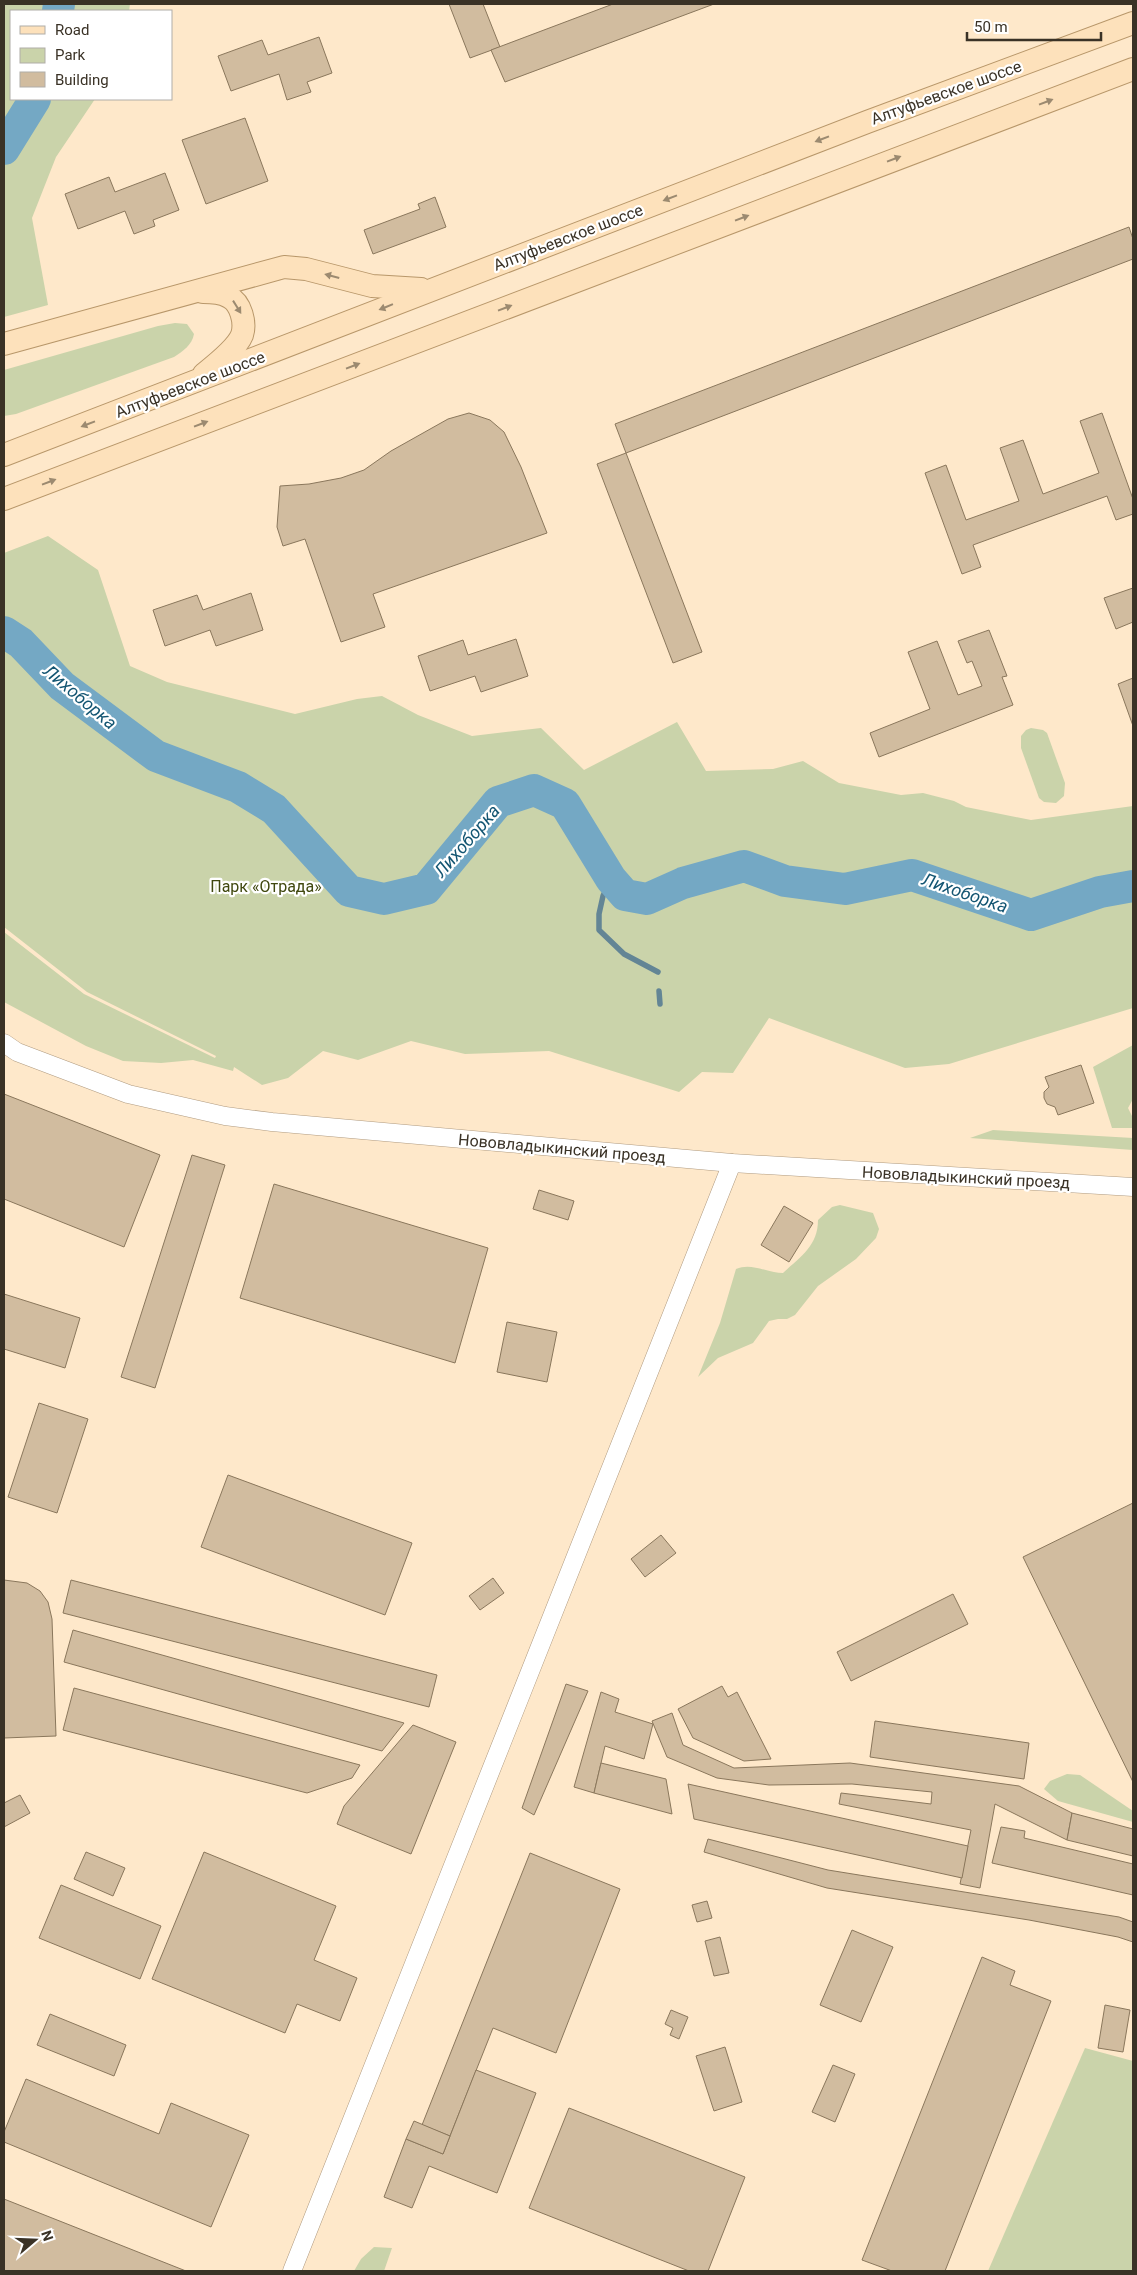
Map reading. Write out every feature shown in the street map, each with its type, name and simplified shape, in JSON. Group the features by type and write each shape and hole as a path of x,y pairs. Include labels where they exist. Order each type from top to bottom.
{"main road":[{"name":"Алтуфьевское шоссе","path":"4,456 867,122 1133,23"},
{"path":"4,499 1133,69"},
{"path":"4,344 284,266 306,269 372,286 400,290 432,289"},
{"path":"191,385 230,350 242,336 244,321 240,310 231,298 218,292 194,291"}],"street":[{"name":"Нововладыкинский проезд","path":"4,1043 17,1052 128,1094 225,1116 328,1129 598,1150 732,1163 1133,1187"},
{"path":"292,2271 732,1163"}],"green space":[{"path":"4,4 130,4 129,10 10,10 10,100 94,100 56,157 32,218 48,305 4,317"},
{"path":"175,323 187,324 194,334 189,345 174,357 16,414 4,416 4,370 158,326"},
{"name":"Парк «Отрада»","path":"48,536 98,570 130,666 167,682 295,714 357,699 382,696 418,715 472,736 541,728 584,770 677,722 706,771 773,769 803,761 839,783 901,795 923,793 954,801 966,807 1031,820 1133,806 1133,1008 949,1064 905,1068 769,1018 733,1073 702,1072 679,1092 549,1051 465,1054 411,1041 358,1060 323,1051 288,1078 262,1085 234,1067 233,1071 193,1060 161,1063 123,1061 86,1046 4,1002 4,932 84,994 215,1058 216,1056 87,992 4,927 4,553"},
{"path":"1031,728 1043,730 1047,733 1065,783 1064,796 1056,803 1044,802 1039,798 1021,748 1021,736 1026,730"},
{"path":"1133,1045 1133,1099 1128,1108 1133,1118 1133,1128 1112,1128 1093,1067"},
{"path":"993,1130 1133,1138 1133,1150 970,1138"},
{"path":"840,1205 873,1213 879,1229 876,1238 856,1259 818,1286 795,1315 787,1319 769,1321 753,1343 718,1358 698,1377 720,1323 736,1269 753,1267 783,1273 802,1256 811,1244 815,1237 818,1220 832,1207"},
{"path":"1067,1774 1080,1775 1133,1811 1133,1822 1058,1801 1044,1789 1050,1781"},
{"path":"1085,2048 1133,2061 1133,2271 988,2271"},
{"path":"374,2247 392,2248 384,2271 354,2271 361,2259"}],"building":[{"path":"449,4 483,4 500,47 470,58"},
{"path":"613,4 714,4 505,82 491,50"},
{"path":"319,37 332,73 307,82 311,92 287,100 279,74 231,91 218,56 262,40 268,55"},
{"path":"245,118 268,181 206,204 182,140"},
{"path":"165,173 179,210 153,220 155,226 134,234 125,211 78,229 65,194 109,177 115,192"},
{"path":"435,197 446,227 373,254 364,230 420,209 418,204"},
{"path":"1129,227 1133,239 1133,259 626,453 615,424"},
{"path":"469,413 490,420 504,432 521,467 547,533 373,594 385,627 341,642 305,539 283,546 277,527 280,486 309,484 341,478 364,470 391,451 448,419"},
{"path":"1102,413 1133,499 1133,514 1116,520 1107,496 973,545 981,567 962,574 925,473 946,465 966,520 1019,501 1000,448 1023,440 1043,494 1099,473 1080,421"},
{"path":"626,453 702,652 673,663 597,464"},
{"path":"1133,588 1133,622 1116,629 1104,598"},
{"path":"251,593 263,630 216,646 210,630 165,646 153,610 197,595 203,610"},
{"path":"989,630 1007,676 1002,677 1013,705 879,757 870,733 930,709 908,652 937,641 958,695 982,686 972,661 967,663 958,641"},
{"path":"516,639 528,676 481,692 475,676 430,691 418,656 463,640 468,655"},
{"path":"1133,678 1133,726 1118,684"},
{"path":"1081,1065 1094,1103 1058,1115 1055,1107 1047,1104 1044,1098 1044,1092 1049,1087 1045,1077"},
{"path":"4,1094 160,1155 124,1247 4,1199"},
{"path":"192,1155 225,1165 155,1388 121,1377"},
{"path":"274,1184 488,1248 455,1363 240,1298"},
{"path":"539,1190 574,1201 568,1220 533,1209"},
{"path":"784,1206 813,1223 789,1262 761,1245"},
{"path":"4,1294 80,1318 65,1368 4,1349"},
{"path":"507,1322 557,1332 547,1382 497,1372"},
{"path":"39,1403 88,1419 57,1513 8,1497"},
{"path":"228,1475 412,1543 385,1615 201,1547"},
{"path":"1133,1503 1133,1782 1023,1557"},
{"path":"661,1535 676,1553 645,1577 631,1559"},
{"path":"493,1578 504,1593 480,1610 469,1596"},
{"path":"4,1580 27,1583 40,1591 48,1602 52,1619 56,1736 4,1738"},
{"path":"71,1580 437,1675 429,1707 63,1613"},
{"path":"953,1594 968,1624 851,1681 837,1652"},
{"path":"73,1630 404,1723 382,1751 64,1662"},
{"path":"566,1684 588,1691 534,1815 522,1808"},
{"path":"722,1686 728,1697 737,1692 771,1759 744,1761 693,1738 678,1709"},
{"path":"74,1688 360,1765 352,1778 307,1793 63,1730"},
{"path":"601,1692 619,1699 615,1712 653,1724 644,1759 605,1746 594,1793 574,1787"},
{"path":"672,1713 683,1745 734,1768 850,1763 1019,1786 1072,1813 1067,1840 995,1804 980,1888 960,1884 971,1830 839,1804 841,1793 931,1804 932,1792 852,1784 769,1785 717,1778 667,1757 652,1721"},
{"path":"875,1721 1029,1743 1024,1779 870,1757"},
{"path":"413,1725 456,1742 411,1854 337,1824 344,1806"},
{"path":"601,1763 666,1779 672,1814 594,1793"},
{"path":"688,1784 968,1846 962,1878 694,1819"},
{"path":"20,1795 30,1813 4,1827 4,1803"},
{"path":"1072,1813 1133,1829 1133,1856 1067,1840"},
{"path":"1001,1827 1025,1831 1024,1838 1133,1864 1133,1895 992,1863"},
{"path":"708,1839 828,1870 1119,1917 1133,1922 1133,1942 1118,1937 1029,1920 827,1888 704,1852"},
{"path":"86,1852 125,1868 113,1896 74,1879"},
{"path":"204,1852 336,1906 314,1960 357,1978 340,2021 297,2004 285,2033 152,1979"},
{"path":"530,1853 620,1889 556,2053 493,2028 450,2136 422,2125"},
{"path":"61,1885 161,1926 140,1979 39,1938"},
{"path":"707,1901 712,1918 697,1922 692,1905"},
{"path":"852,1930 893,1947 861,2022 820,2005"},
{"path":"720,1937 729,1973 714,1976 705,1941"},
{"path":"982,1957 1015,1971 1010,1985 1051,2001 945,2271 892,2271 862,2260"},
{"path":"1105,2005 1130,2010 1123,2052 1098,2048"},
{"path":"671,2010 688,2017 679,2039 670,2035 673,2028 665,2024"},
{"path":"50,2014 126,2045 114,2076 37,2045"},
{"path":"725,2047 742,2102 714,2111 696,2056"},
{"path":"833,2065 855,2074 835,2122 812,2112"},
{"path":"476,2070 536,2093 497,2193 429,2166 412,2208 384,2197 406,2139 443,2154"},
{"path":"26,2079 159,2134 171,2103 249,2135 211,2227 4,2142 4,2132"},
{"path":"569,2108 745,2177 708,2271 689,2271 529,2208"},
{"path":"414,2121 450,2136 443,2154 406,2139"},
{"path":"4,2199 186,2271 4,2271"}],"waterway":[{"name":"Лихоборка","path":"58,10 59,4"},
{"name":"Лихоборка","path":"4,149 34,100"},
{"name":"Лихоборка","path":"4,632 21,643 62,686 156,756 238,787 274,809 349,891 384,899 426,889 498,802 534,790 565,804 611,879 625,895 647,899 683,883 744,866 785,881 845,889 912,875 1031,915 1100,892 1133,886"},
{"path":"611,879 603,896 599,914 599,930 624,954 658,972"},
{"path":"659,991 660,1004"}]}
